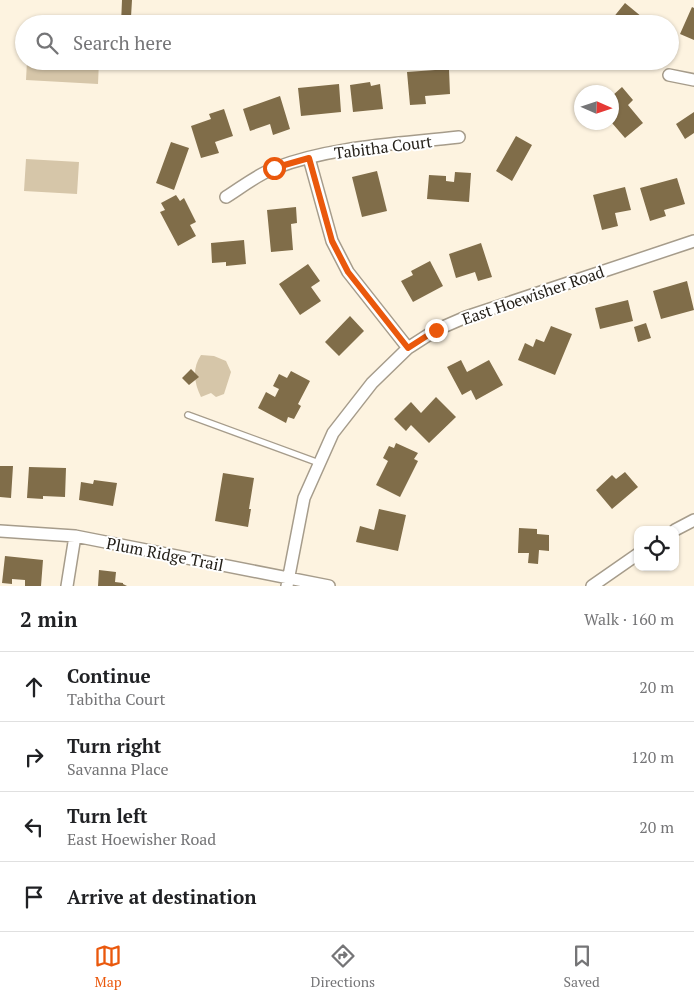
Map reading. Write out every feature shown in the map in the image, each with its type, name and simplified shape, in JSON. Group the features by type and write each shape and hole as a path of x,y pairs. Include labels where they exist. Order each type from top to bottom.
{"street":[{"path":"669,74 694,80"},
{"name":"Tabitha Court","path":"226,197 274,168 309,158 336,152 459,137"},
{"path":"309,158 332,241 348,272 408,348"},
{"name":"East Hoewisher Road","path":"287,582 304,498 333,433 372,383 408,348 436,330 466,317 694,241"},
{"path":"679,528 694,520"},
{"name":"Plum Ridge Trail","path":"0,531 75,536 287,582 329,586"},
{"path":"67,586 75,536"},
{"path":"592,586 634,557"}],"lane":[{"path":"188,415 319,463"}],"shaded area":[{"path":"27,70 99,70 98,84 26,80"},
{"path":"26,159 79,162 77,194 24,191"},
{"path":"201,355 214,356 226,361 231,372 224,394 216,397 211,393 201,397 197,386 195,370"}],"building":[{"path":"122,0 132,0 131,15 121,15"},
{"path":"625,3 640,15 615,15"},
{"path":"692,7 694,8 694,40 680,34"},
{"path":"449,70 450,94 425,96 426,104 410,105 407,72"},
{"path":"370,82 371,86 380,84 383,109 353,112 350,85"},
{"path":"339,84 341,112 301,116 298,88"},
{"path":"622,87 633,100 628,105 643,123 625,138 618,130 619,90"},
{"path":"280,96 290,129 273,135 270,124 250,131 243,109"},
{"path":"224,109 233,136 215,142 219,153 201,158 191,126 211,119 209,114"},
{"path":"694,112 694,133 685,139 676,124"},
{"path":"516,136 532,145 512,181 496,171"},
{"path":"171,142 189,148 174,190 156,183"},
{"path":"377,171 387,211 362,217 352,177"},
{"path":"455,172 471,173 469,202 427,199 429,175 446,176 446,181 454,182"},
{"path":"677,178 685,204 664,210 666,216 650,221 640,188"},
{"path":"625,187 631,210 615,213 618,226 602,230 593,195"},
{"path":"176,195 180,201 184,198 196,222 190,225 196,236 178,246 160,212 165,210 161,203"},
{"path":"296,207 297,223 291,224 293,250 271,252 267,210"},
{"path":"244,240 246,264 226,266 226,262 212,263 211,243"},
{"path":"481,243 492,277 478,281 475,272 456,278 449,254"},
{"path":"430,261 443,286 413,302 401,281 413,275 411,271"},
{"path":"308,264 320,281 311,287 321,301 300,315 279,284"},
{"path":"687,281 694,310 661,319 653,291"},
{"path":"628,300 633,321 600,329 595,308"},
{"path":"350,316 364,331 339,356 325,342"},
{"path":"646,323 651,338 638,342 634,327"},
{"path":"551,326 572,334 555,375 518,360 525,343 533,347 536,339 544,342"},
{"path":"461,360 467,372 489,360 503,385 476,400 471,390 462,395 447,367"},
{"path":"191,369 199,377 189,385 182,378"},
{"path":"291,371 310,381 298,404 301,406 294,419 288,417 286,423 258,408 266,392 275,397 279,389 273,386 279,374 287,378"},
{"path":"436,397 456,417 429,443 411,425 406,431 394,419 411,402 421,413"},
{"path":"396,443 418,453 414,459 418,461 400,497 376,485 388,461 383,458 389,446 394,448"},
{"path":"0,466 13,466 11,498 0,497"},
{"path":"29,467 66,468 65,497 43,496 43,499 27,498"},
{"path":"625,472 638,487 612,509 596,490 612,475 616,479"},
{"path":"223,473 254,478 248,527 215,521"},
{"path":"94,480 117,483 113,506 79,500 81,482 93,484"},
{"path":"379,509 406,515 398,551 356,542 360,526 374,530"},
{"path":"519,528 537,529 537,534 549,535 549,551 539,550 538,564 528,563 529,553 518,553"},
{"path":"5,556 43,560 41,586 25,586 25,580 12,579 12,584 2,583"},
{"path":"99,570 116,572 115,582 123,583 127,586 98,586"}],"route":[{"path":"274,168 309,158 332,241 348,272 408,348 436,330"}]}
